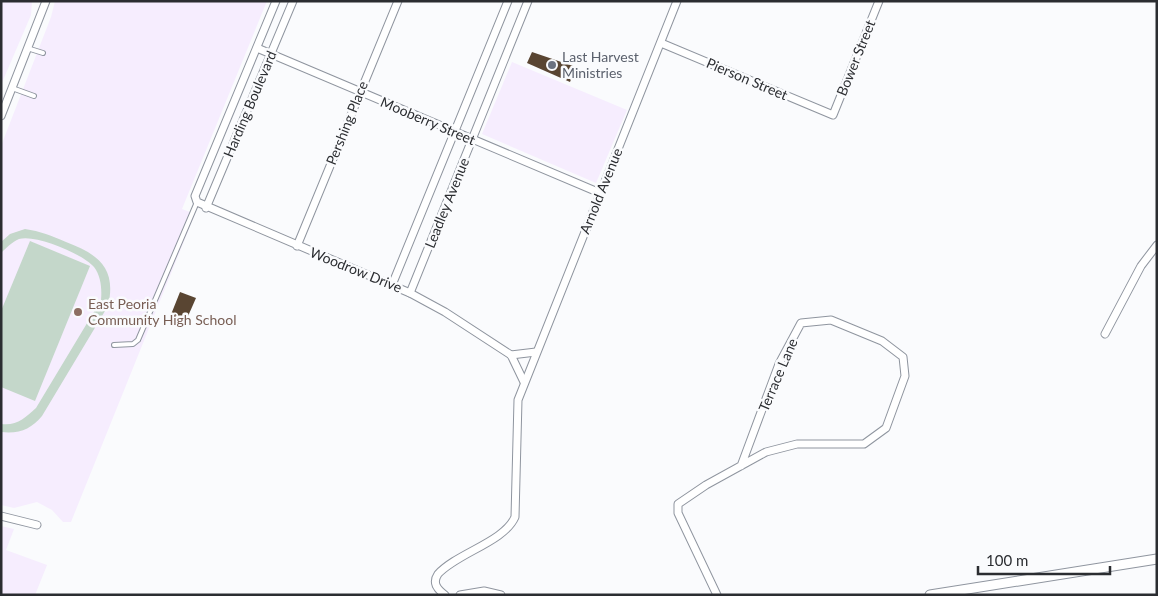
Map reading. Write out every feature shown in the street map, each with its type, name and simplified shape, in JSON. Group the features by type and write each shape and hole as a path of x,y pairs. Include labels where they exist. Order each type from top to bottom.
{"street":[{"path":"1,116 46,1"},
{"name":"Harding Boulevard","path":"196,201 276,1"},
{"name":"Harding Boulevard","path":"206,208 294,1"},
{"name":"Pershing Place","path":"297,246 398,1"},
{"name":"Leadley Avenue","path":"392,285 508,1"},
{"name":"Leadley Avenue","path":"410,293 528,1"},
{"name":"Arnold Avenue","path":"524,382 677,1"},
{"name":"Bower Street","path":"833,115 879,1"},
{"name":"Pierson Street","path":"661,43 833,115"},
{"name":"Mooberry Street","path":"257,48 600,193"},
{"name":"Woodrow Drive","path":"196,201 206,208 410,293 445,312 511,355"},
{"path":"1105,334 1141,266 1157,245"},
{"name":"Terrace Lane","path":"717,595 678,513 677,507 682,500 766,452 797,444 864,444 886,428 905,376 903,357 882,341 830,320 801,323 779,364 741,466"},
{"path":"445,595 436,585 435,580 438,574 493,538 509,526 515,517 517,407 524,382 511,355 536,352"},
{"path":"1,516 37,525"},
{"path":"930,595 1157,559"},
{"path":"460,595 484,591 501,595"}],"lane":[{"path":"27,48 43,53"},
{"path":"12,88 34,96"},
{"path":"114,345 133,344 138,340 196,201"}],"shaded area":[{"path":"1,1 32,1 31,15 1,85"},
{"name":"East Peoria Community High School","path":"55,1 267,1 182,209 195,214 71,522 63,522 52,510 37,502 14,508 1,505 1,146 51,17"},
{"path":"512,62 627,110 596,183 482,134"},
{"path":"1,526 14,529 6,550 47,565 35,595 1,595"}],"green space":[{"path":"25,229 41,232 56,238 96,258 107,272 110,282 110,293 108,306 42,416 24,430 1,432 1,424 12,424 24,418 36,408 101,300 100,283 94,267 70,251 47,242 27,238 16,240 1,253 1,242 10,234"},
{"path":"30,241 90,266 35,401 1,387 1,311"}],"building":[{"name":"Last Harvest Ministries","path":"532,52 576,67 570,82 527,63"},
{"path":"180,292 196,298 185,323 170,317"}],"place":[{"name":"Last Harvest Ministries","path":"552,65"},
{"name":"East Peoria Community High School","path":"78,312"}]}
